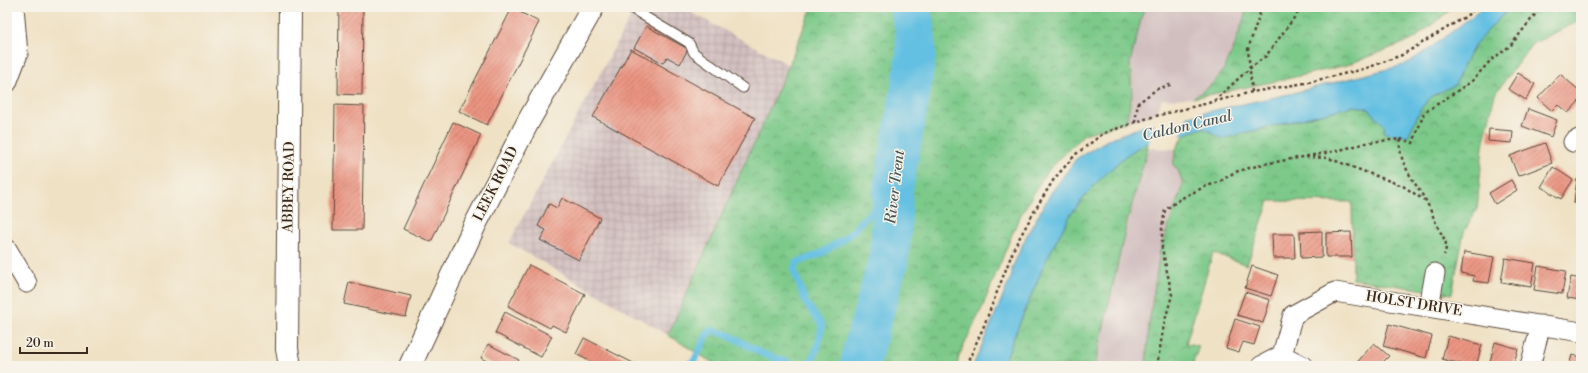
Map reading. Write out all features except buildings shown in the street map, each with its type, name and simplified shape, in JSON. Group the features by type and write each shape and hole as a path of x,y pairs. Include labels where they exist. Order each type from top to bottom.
{"main road":[{"name":"ABBEY ROAD","path":"290,7 287,349 290,366"},
{"name":"LEEK ROAD","path":"410,366 479,218 528,122 593,7"}],"street":[{"path":"7,83 18,54 14,7"},
{"path":"7,249 27,283"},
{"path":"1429,307 1435,273"},
{"name":"HOLST DRIVE","path":"1282,354 1293,315 1335,292 1581,332"},
{"path":"1530,366 1541,325"},
{"path":"1262,366 1282,354 1303,366"}],"lane":[{"path":"629,7 689,43 694,53 743,88"}],"path":[{"path":"1252,92 1248,49 1262,7"},
{"path":"1214,102 1249,68 1266,56 1302,7"},
{"path":"966,366 984,328 1016,246 1035,210 1054,179 1076,154 1104,133 1135,122 1252,92 1305,82 1370,67 1402,55 1466,17 1477,7"},
{"path":"1157,366 1164,324 1172,295 1162,248 1162,227 1165,210 1182,198 1204,187 1219,182 1235,172 1264,164 1370,142 1401,139 1413,143 1424,112 1472,81 1490,61 1511,45 1541,7"},
{"path":"1135,122 1138,104 1157,89 1173,84"},
{"path":"1401,139 1400,143 1403,160 1413,181 1426,201 1439,231 1446,240 1446,250 1435,273"},
{"path":"1302,157 1328,158 1404,186 1426,201"}],"shaded area":[{"path":"636,7 681,7 789,65 668,335 509,243"},
{"path":"1144,7 1248,7 1227,63 1218,78 1211,85 1193,98 1162,99 1157,113 1127,122 1132,95 1130,63"},
{"path":"1147,148 1176,149 1173,165 1178,170 1183,184 1160,251 1149,324 1146,366 1095,366 1126,226"}],"green space":[{"path":"812,7 1144,7 1130,63 1132,95 1126,122 1084,134 1045,174 1018,220 982,308 959,356 957,366 718,366 668,335 789,65"},
{"path":"1248,7 1454,7 1414,39 1347,65 1193,98 1217,79 1227,64"},
{"path":"1510,7 1581,7 1581,20 1532,44 1495,94 1483,146 1477,209 1464,232 1452,294 1353,279 1352,202 1269,201 1247,265 1213,253 1186,343 1199,346 1192,366 1146,366 1149,324 1160,251 1183,184 1178,170 1173,165 1176,149 1185,134 1203,128 1221,139 1353,106 1368,108 1384,125 1408,136 1421,108 1432,96 1455,84 1466,60 1477,42"},
{"path":"1149,143 1126,226 1095,366 1003,366 1046,260 1071,214 1095,184 1124,157 1142,145"}],"water":[{"name":"Caldon Canal","path":"1484,7 1510,7 1477,42 1466,60 1455,85 1432,96 1421,108 1408,136 1385,133 1384,125 1368,108 1353,106 1221,139 1203,128 1173,138 1142,145 1124,157 1095,184 1071,214 1046,260 1003,366 973,366 1012,275 1012,268 1027,235 1051,193 1076,159 1109,139 1147,125 1289,94 1404,65 1428,50"}],"pier":[{"path":"1187,114 1180,138 1148,146 1155,122"}],"waterway":[{"name":"River Trent","path":"860,366 863,350 888,262 893,189 916,53 915,27 909,7"},
{"path":"804,366 812,360 818,346 822,325 806,303 794,271 796,263 820,254 847,237 893,189"},
{"path":"686,366 694,361 711,330 729,335 761,353 798,366"}]}
